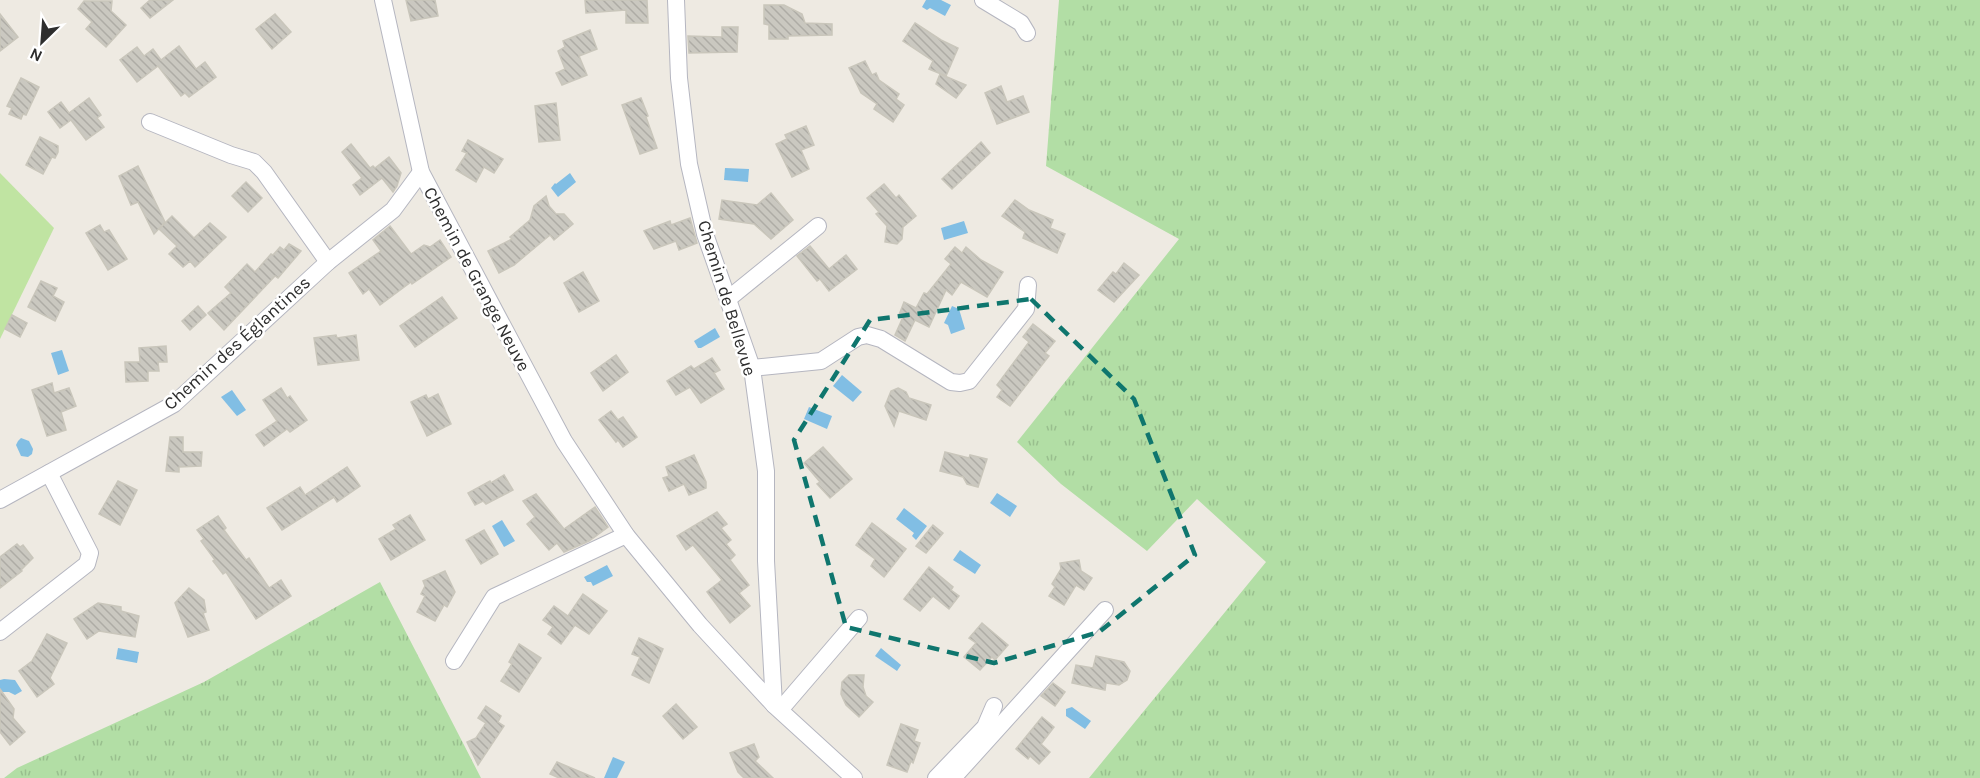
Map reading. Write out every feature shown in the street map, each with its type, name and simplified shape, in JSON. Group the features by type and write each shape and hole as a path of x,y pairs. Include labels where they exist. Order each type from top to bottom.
{"street":[{"name":"Chemin de Grange Neuve","path":"383,0 421,172 564,441 626,535 700,625 777,707 854,778"},
{"name":"Chemin de Bellevue","path":"676,0 679,78 689,164 705,234 752,368 765,471 766,561 777,707"},
{"path":"983,0 1021,23 1027,33"},
{"path":"150,122 254,162 264,172 328,262"},
{"name":"Chemin des Églantines","path":"0,500 174,404 328,262 393,210 421,172"},
{"path":"728,298 818,226"},
{"path":"752,368 820,361 858,337 867,335 881,339 951,382 969,381 1026,309 1028,285"},
{"path":"0,632 87,564 90,552 50,473"},
{"path":"454,661 494,597 626,535"},
{"path":"953,778 1105,610"},
{"path":"777,707 859,618"},
{"path":"936,778 986,727 994,706"}],"highlighted area":[{"path":"1031,299 1134,399 1195,555 1099,632 994,663 846,627 794,440 870,320"}],"green space":[{"path":"1059,0 1980,0 1980,778 1089,778 1266,562 1197,499 1147,551 1061,484 1017,442 1179,239 1046,166"},
{"path":"0,173 54,228 0,339"},
{"path":"380,582 481,778 4,778 17,768 204,682"}],"water":[{"path":"926,0 941,0 951,5 945,16 930,8 927,10 922,7"},
{"path":"725,168 749,169 748,182 724,180"},
{"path":"570,173 576,182 558,197 551,188"},
{"path":"964,221 968,233 944,240 941,228"},
{"path":"952,306 959,309 965,329 951,334 948,325 944,323"},
{"path":"715,328 720,337 698,348 694,341"},
{"path":"62,350 69,371 58,375 51,353"},
{"path":"842,375 862,392 853,402 833,386"},
{"path":"232,390 246,410 237,416 221,397"},
{"path":"809,407 832,416 827,429 804,419"},
{"path":"21,438 29,441 33,449 32,454 28,457 21,456 16,445"},
{"path":"997,493 1017,506 1010,517 990,503"},
{"path":"904,508 927,526 916,540 912,536 914,533 896,519"},
{"path":"502,520 515,541 504,547 492,526"},
{"path":"960,550 981,565 975,574 953,560"},
{"path":"607,565 613,576 593,586 591,582 587,582 584,577"},
{"path":"118,648 139,652 137,663 116,659"},
{"path":"881,648 901,665 897,671 875,656"},
{"path":"0,680 15,680 22,691 15,695 0,692"},
{"path":"1072,707 1091,721 1085,729 1066,716 1066,709"},
{"path":"613,757 625,762 617,778 604,778"}],"building":[{"path":"150,0 173,0 150,18 141,8"},
{"path":"406,0 435,0 438,16 411,21"},
{"path":"585,0 647,0 648,23 626,23 626,10 586,13"},
{"path":"84,1 112,1 111,11 126,25 106,47 86,29 92,22 78,9"},
{"path":"764,5 784,5 802,14 805,23 832,24 832,35 769,39 769,25 764,24"},
{"path":"0,14 18,37 0,51"},
{"path":"275,14 291,32 272,49 256,29"},
{"path":"915,23 958,48 946,76 929,69 933,61 903,41"},
{"path":"722,27 738,27 737,52 689,53 688,36 722,37"},
{"path":"590,30 597,49 579,56 587,75 562,85 556,73 565,69 558,51 565,47 563,41"},
{"path":"179,46 196,69 205,62 216,77 189,97 185,93 181,96 158,66 137,82 120,60 137,47 144,56 153,49 161,60"},
{"path":"865,61 872,75 876,73 879,80 899,94 896,99 904,105 893,122 874,109 877,104 861,93 849,68"},
{"path":"940,74 966,85 956,98 936,84"},
{"path":"21,78 39,87 26,115 23,114 21,119 9,114 12,108 7,106"},
{"path":"1001,86 1007,102 1023,96 1029,112 997,124 985,93"},
{"path":"89,98 101,115 97,118 104,127 86,140 71,120 60,128 48,112 61,102 69,113"},
{"path":"641,98 657,148 640,154 622,105"},
{"path":"556,103 560,140 539,142 535,106"},
{"path":"806,126 814,145 801,150 809,169 792,177 776,144 787,139 785,135"},
{"path":"40,137 58,146 55,158 52,157 43,174 26,165"},
{"path":"468,140 503,159 494,173 484,167 476,182 456,170 467,153 462,151"},
{"path":"981,142 990,153 952,189 942,179"},
{"path":"351,144 370,168 373,166 375,168 389,157 401,173 393,192 382,178 360,195 353,185 362,178 342,152"},
{"path":"138,166 165,222 154,234 138,202 131,205 119,176"},
{"path":"246,182 262,198 248,212 232,196"},
{"path":"884,184 896,198 899,195 916,216 903,227 902,239 897,244 885,242 887,226 876,214 879,212 867,198"},
{"path":"771,193 793,220 771,239 754,224 719,219 722,200 757,205"},
{"path":"546,196 549,206 556,214 564,214 573,224 554,240 550,235 514,265 499,273 488,251 512,239 510,237 530,220 534,206"},
{"path":"1015,200 1029,210 1053,220 1050,228 1065,234 1057,253 1023,238 1025,232 1002,216"},
{"path":"172,216 194,238 210,223 226,237 195,267 190,261 183,267 169,254 177,246 159,229"},
{"path":"690,218 697,243 679,250 676,241 654,249 644,231 670,221 671,225"},
{"path":"100,225 104,232 109,230 127,259 108,270 86,233"},
{"path":"390,226 411,254 424,245 430,247 440,240 451,257 380,305 369,289 363,294 349,273 381,251 373,240"},
{"path":"289,244 301,251 278,278 275,276 224,330 208,313 231,293 225,287 247,264 255,272 271,254 273,255 280,247 284,250"},
{"path":"810,246 829,269 846,255 857,269 829,291 820,279 817,281 797,256"},
{"path":"955,247 962,253 966,247 981,260 1003,272 987,297 961,282 952,295 946,290 929,327 915,320 905,341 895,335 903,317 899,315 904,302 916,308 924,293 927,294 951,264 945,259"},
{"path":"1124,263 1139,275 1114,302 1098,290 1113,272 1116,274"},
{"path":"583,272 599,301 579,312 564,283"},
{"path":"41,281 57,288 53,296 64,302 55,321 28,307"},
{"path":"442,297 457,318 415,347 400,326"},
{"path":"198,306 206,315 190,330 182,321"},
{"path":"12,315 27,323 20,337 5,329"},
{"path":"1033,324 1055,341 1045,353 1049,356 1010,406 997,397 1002,390 997,385 1029,342 1023,337"},
{"path":"336,335 337,338 356,335 359,360 318,365 314,338"},
{"path":"166,346 167,362 158,362 159,371 148,371 148,381 126,382 125,362 140,362 139,348"},
{"path":"616,355 628,372 603,391 591,373"},
{"path":"712,358 720,370 714,373 724,389 701,403 690,387 676,395 667,381 691,366 694,369"},
{"path":"52,383 54,393 69,388 76,406 61,412 66,430 47,436 32,390"},
{"path":"281,388 287,398 290,396 307,420 290,432 287,429 264,446 256,435 277,421 263,400"},
{"path":"898,388 906,392 909,398 931,405 926,420 899,411 894,426 885,406 891,391"},
{"path":"438,394 451,424 427,436 411,402 426,395 428,399"},
{"path":"611,411 618,420 623,417 637,437 623,447 618,440 616,442 599,420"},
{"path":"170,437 183,437 183,452 202,452 201,466 179,467 179,472 166,471"},
{"path":"823,447 852,479 830,498 817,484 820,482 804,463"},
{"path":"945,452 969,458 970,455 987,459 978,487 967,484 963,477 940,471"},
{"path":"694,455 706,482 706,488 689,495 684,484 669,491 663,478 669,476 666,467"},
{"path":"347,467 360,486 337,502 334,497 282,530 267,508 300,487 305,495"},
{"path":"504,475 513,490 486,504 483,501 475,505 468,493"},
{"path":"118,481 137,490 120,525 99,514"},
{"path":"536,494 564,529 595,507 608,527 589,541 564,552 557,543 549,550 527,524 535,517 523,501"},
{"path":"717,512 727,524 721,528 731,540 726,544 735,555 730,560 749,585 739,593 750,606 730,623 707,592 722,580 693,545 686,550 677,536"},
{"path":"410,515 425,540 391,560 379,539 396,529 393,525"},
{"path":"218,516 226,528 224,530 246,560 249,558 269,588 281,580 291,596 256,619 226,572 223,574 201,541 204,539 197,530"},
{"path":"872,523 906,549 884,577 871,566 875,559 856,545"},
{"path":"933,525 943,533 926,553 916,546"},
{"path":"484,530 498,554 481,564 466,540"},
{"path":"17,544 20,547 23,545 33,558 22,571 0,588 0,557"},
{"path":"1079,560 1081,571 1092,578 1084,590 1076,585 1064,605 1049,596 1055,587 1052,584 1061,569 1060,563"},
{"path":"929,567 953,587 951,590 959,596 949,609 933,596 920,611 904,599"},
{"path":"445,571 455,592 447,607 444,605 435,621 417,612 425,596 421,594 425,586 423,581"},
{"path":"189,588 204,600 206,612 203,613 209,630 188,637 175,603"},
{"path":"583,594 607,611 589,634 575,625 561,644 548,634 553,627 543,620 554,606 568,616"},
{"path":"98,603 121,607 121,611 139,616 135,637 99,631 87,639 74,619"},
{"path":"982,623 1008,645 995,660 992,657 980,670 964,657 976,643 969,638"},
{"path":"47,634 67,643 50,678 54,684 37,697 19,671 32,661"},
{"path":"639,638 663,649 649,683 632,675 640,657 632,654"},
{"path":"519,644 541,658 519,692 501,681 512,664 509,662"},
{"path":"1096,656 1124,662 1130,671 1127,680 1119,685 1106,683 1105,690 1072,683 1076,665 1093,668"},
{"path":"849,675 864,675 863,687 866,696 873,702 859,717 846,705 841,694 842,682"},
{"path":"1053,683 1065,692 1055,706 1041,696"},
{"path":"0,689 14,709 13,718 25,732 10,745 0,732"},
{"path":"676,704 697,727 683,739 663,716"},
{"path":"486,706 501,716 498,722 504,726 478,765 467,742 476,738 486,723 478,718"},
{"path":"1042,717 1054,727 1041,744 1050,752 1039,764 1030,756 1028,759 1016,749"},
{"path":"901,724 918,730 914,741 920,743 907,772 887,765"},
{"path":"754,744 759,757 755,761 773,778 744,778 738,772 730,753"},
{"path":"557,762 595,778 559,778 550,774"}]}
